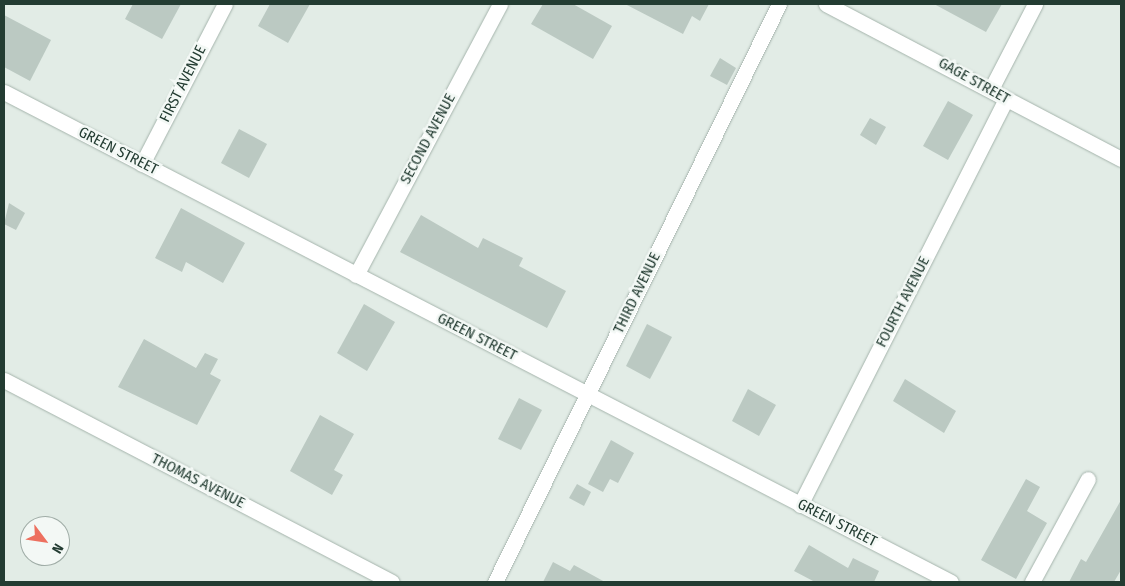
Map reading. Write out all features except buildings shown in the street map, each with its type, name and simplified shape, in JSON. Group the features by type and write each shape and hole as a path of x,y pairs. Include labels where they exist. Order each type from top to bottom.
{"street":[{"name":"FIRST AVENUE","path":"142,164 225,4"},
{"name":"SECOND AVENUE","path":"356,275 500,4"},
{"name":"THIRD AVENUE","path":"495,582 779,4"},
{"name":"GAGE STREET","path":"826,4 991,89 1006,100 1121,159"},
{"path":"991,89 1035,4"},
{"name":"GREEN STREET","path":"4,92 951,582"},
{"name":"FOURTH AVENUE","path":"800,504 1006,100"},
{"name":"THOMAS AVENUE","path":"4,380 392,582"},
{"path":"1032,582 1088,479"}]}
